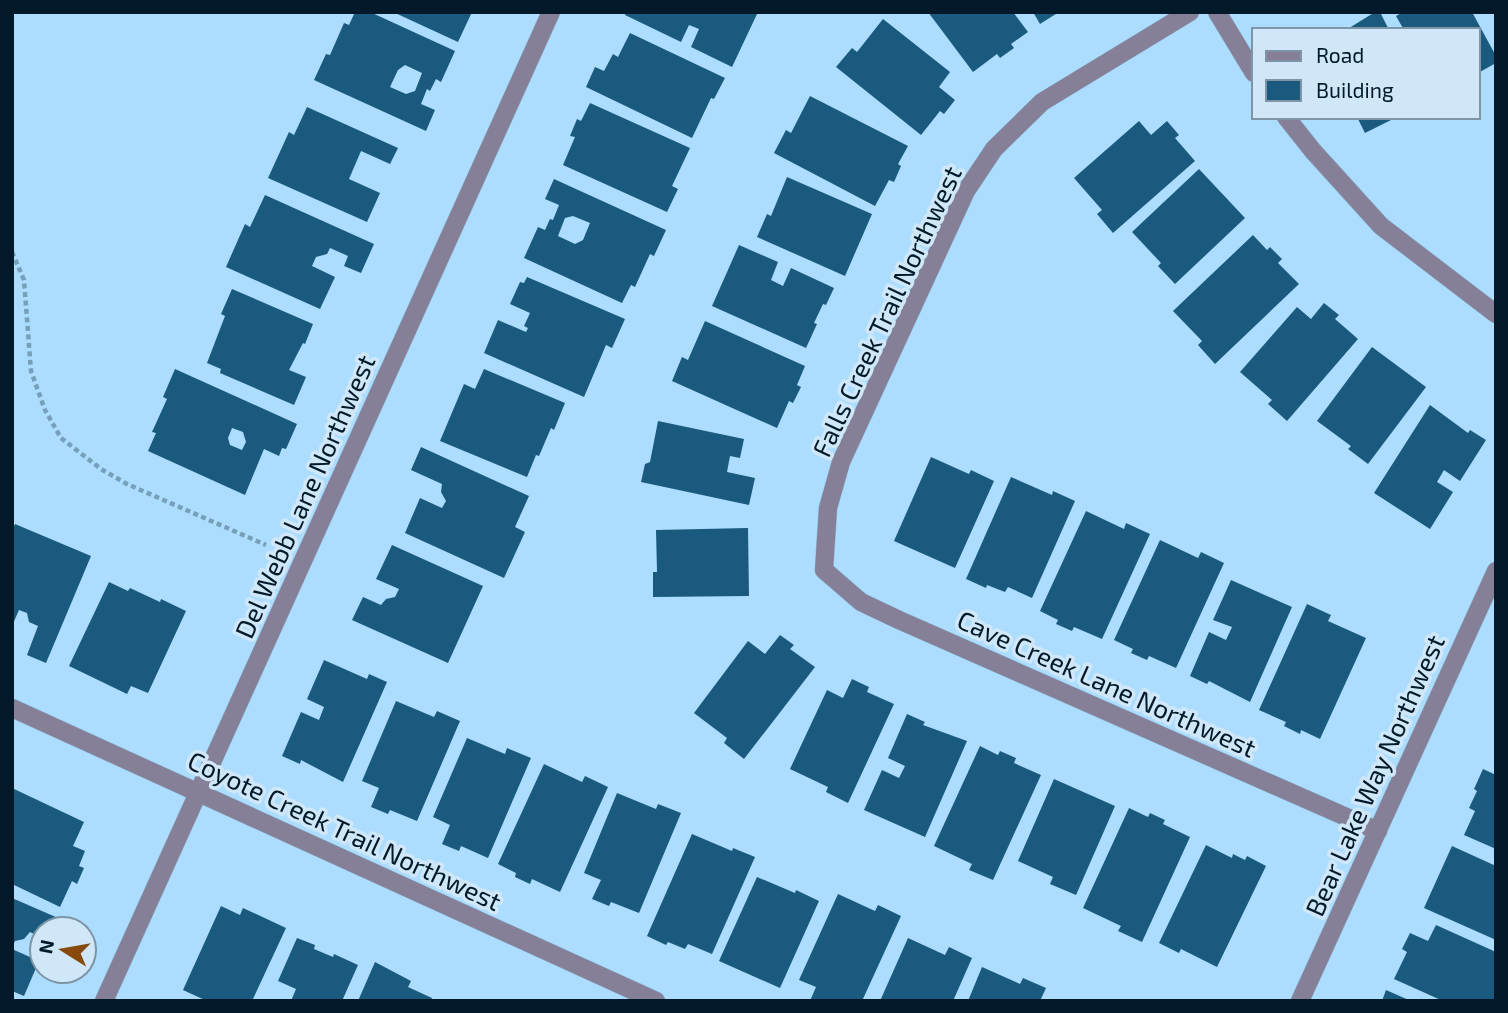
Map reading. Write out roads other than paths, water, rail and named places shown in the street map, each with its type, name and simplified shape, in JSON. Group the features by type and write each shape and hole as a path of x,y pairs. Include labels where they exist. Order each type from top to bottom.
{"street":[{"name":"Del Webb Lane Northwest","path":"103,1001 200,792 551,12"},
{"name":"Falls Creek Trail Northwest","path":"824,570 828,508 841,462 966,191 994,149 1042,102 1190,12"},
{"path":"1217,12 1252,70"},
{"path":"1288,119 1381,226 1496,314"},
{"name":"Cave Creek Lane Northwest","path":"824,570 861,602 899,620 1378,831"},
{"name":"Bear Lake Way Northwest","path":"1300,1001 1496,571"},
{"name":"Coyote Creek Trail Northwest","path":"12,708 656,1001"}]}
